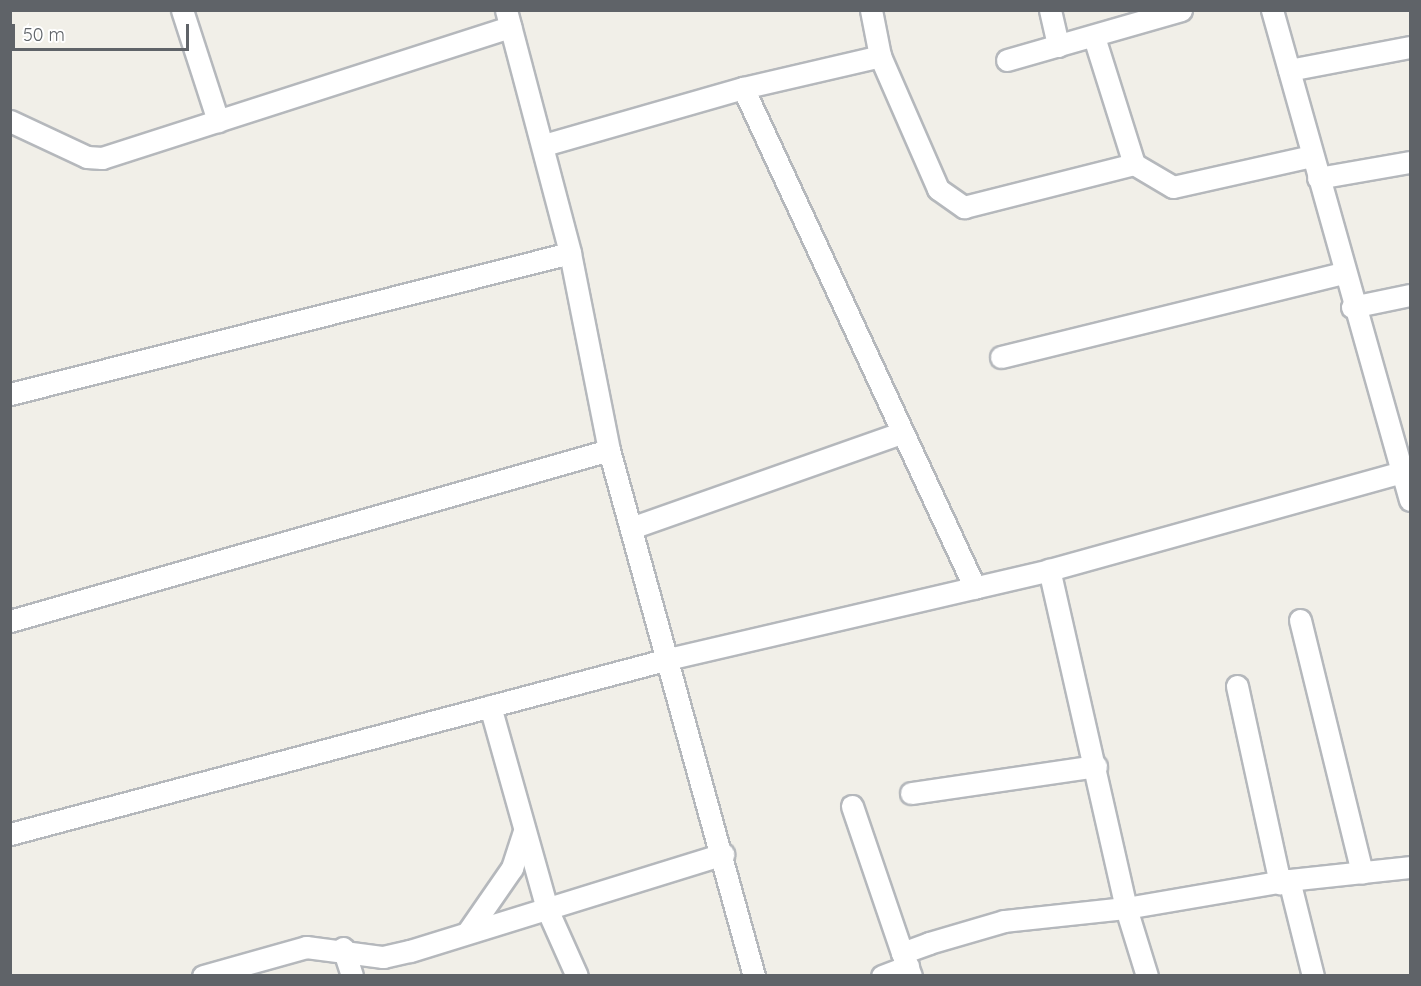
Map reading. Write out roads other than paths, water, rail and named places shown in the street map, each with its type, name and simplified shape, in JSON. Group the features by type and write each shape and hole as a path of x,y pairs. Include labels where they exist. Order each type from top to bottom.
{"street":[{"path":"182,10 218,121"},
{"path":"871,10 880,56 949,201 979,207 1134,164"},
{"path":"1050,10 1058,46"},
{"path":"1007,60 1094,37 1181,10"},
{"path":"1272,10 1352,307 1407,471 1410,500"},
{"path":"10,121 87,157 102,158 218,121 508,19 544,145 570,253 609,450 723,854 754,975"},
{"path":"1094,37 1134,164 1173,187 1312,156"},
{"path":"1289,70 1410,47"},
{"path":"544,145 743,88 880,56"},
{"path":"743,88 901,433 975,588"},
{"path":"1318,178 1410,162"},
{"path":"10,394 570,253"},
{"path":"1001,357 1343,273"},
{"path":"1352,307 1410,295"},
{"path":"631,528 901,433"},
{"path":"10,621 609,450"},
{"path":"10,834 668,659 1049,570 1407,471"},
{"path":"1049,570 1096,766 1125,908 1147,975"},
{"path":"1300,620 1362,872"},
{"path":"1237,686 1284,881 1312,975"},
{"path":"490,706 547,909 577,975"},
{"path":"910,793 1096,766"},
{"path":"852,806 907,965"},
{"path":"468,933 513,868 524,831"},
{"path":"203,975 306,947 343,948 383,957 723,854"},
{"path":"882,975 1004,921 1125,908 1284,881 1410,867"},
{"path":"343,948 352,975"}]}
